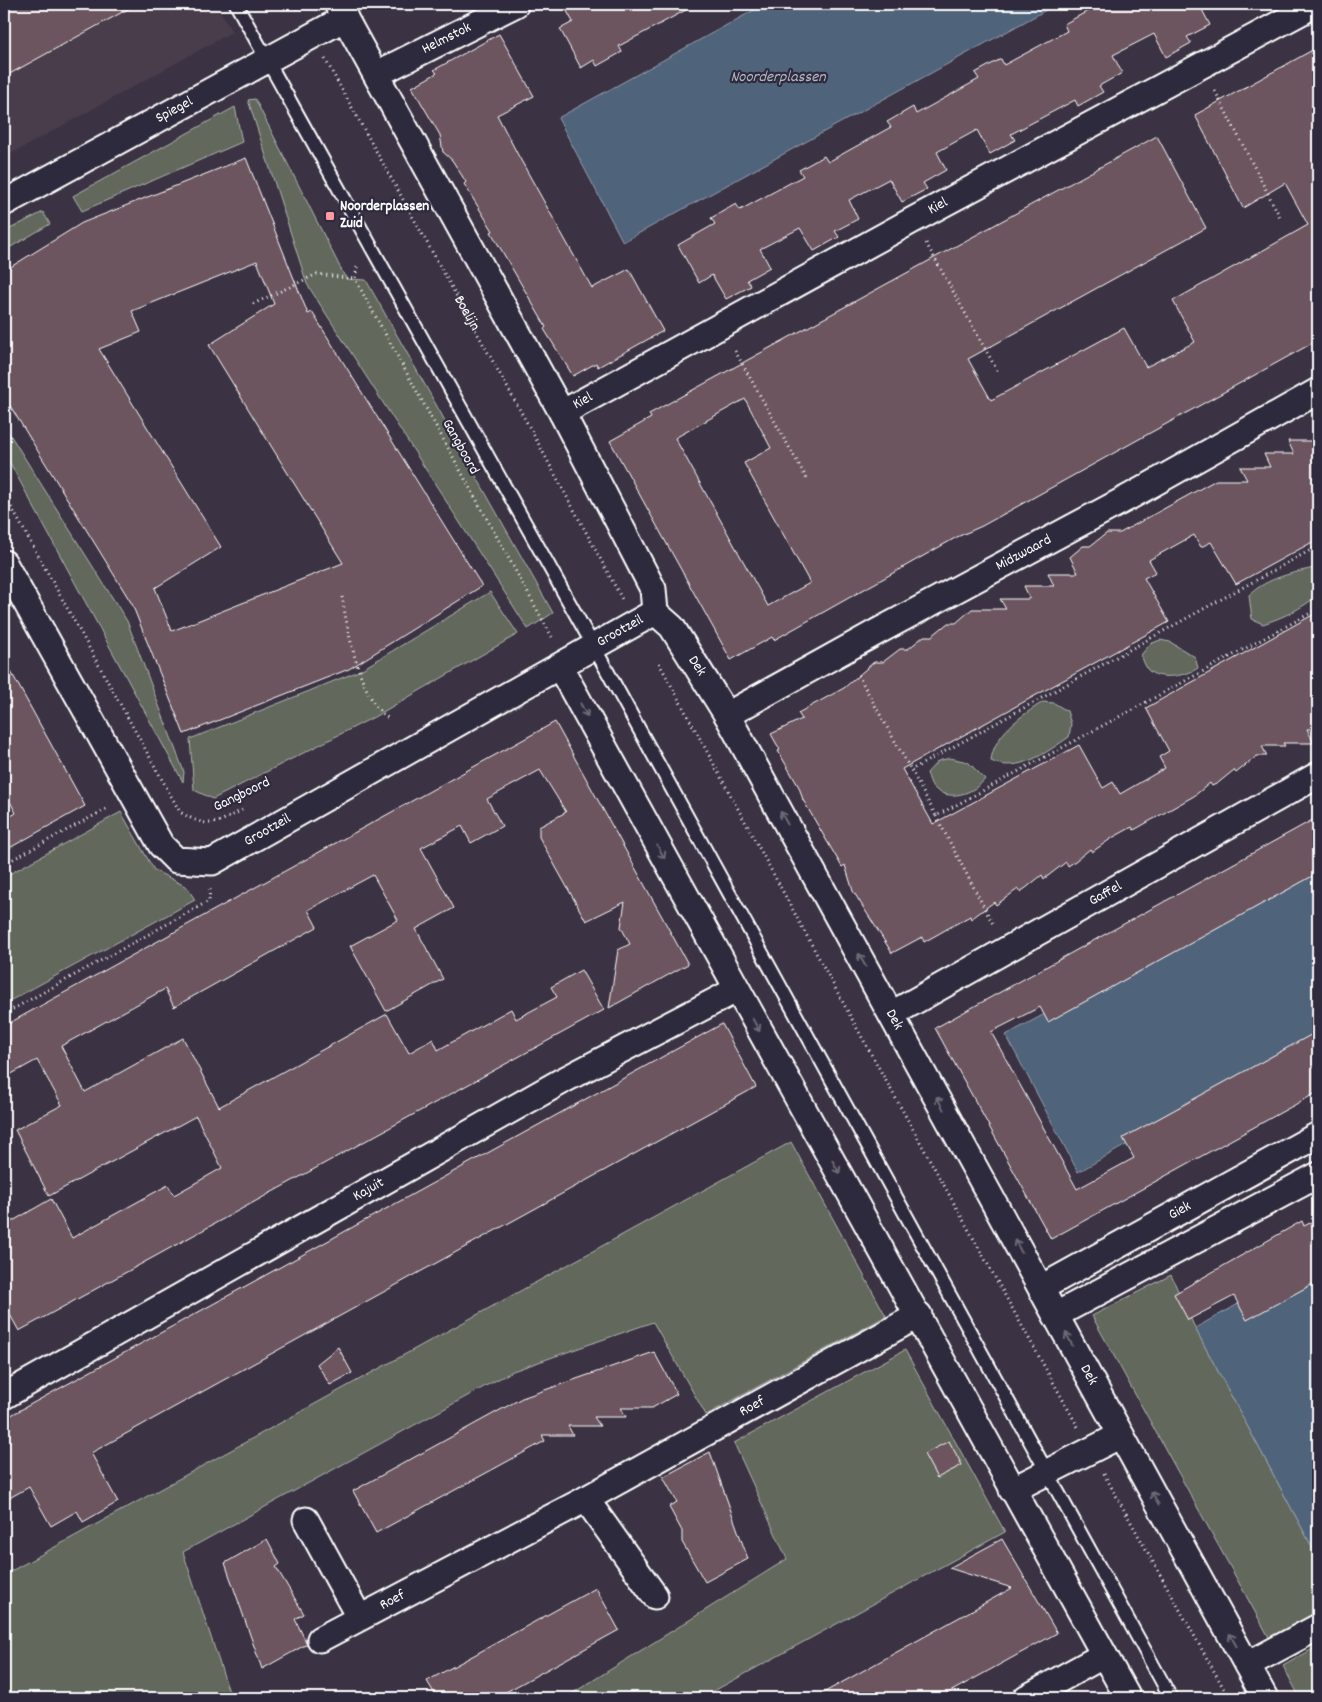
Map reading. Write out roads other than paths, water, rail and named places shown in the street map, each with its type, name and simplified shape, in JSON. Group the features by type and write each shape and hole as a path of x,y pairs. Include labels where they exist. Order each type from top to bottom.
{"street":[{"name":"Helmstok","path":"378,74 516,4"},
{"name":"Kiel","path":"562,413 913,220 1316,4"},
{"name":"Spiegel","path":"4,203 267,58 312,36 341,11"},
{"path":"341,11 378,74 562,413 653,589 646,618"},
{"name":"Midzwaard","path":"727,715 1131,496 1318,391"},
{"name":"Grootzeil","path":"4,563 161,845 176,860 212,862 646,618"},
{"name":"Dek","path":"646,618 672,627 727,715 1265,1698"},
{"path":"560,667 736,990 919,1315 1012,1490 1128,1698"},
{"name":"Gaffel","path":"892,1014 1318,775"},
{"name":"Kajuit","path":"4,1396 562,1081 736,990"},
{"name":"Giek","path":"1041,1288 1318,1135"},
{"path":"1056,1315 1318,1175"},
{"name":"Roef","path":"320,1638 586,1499 919,1315"},
{"path":"1012,1490 1121,1435"},
{"path":"586,1499 655,1596"},
{"path":"306,1520 359,1617"},
{"path":"1247,1666 1318,1627"},
{"path":"1026,1698 1104,1655"}],"lane":[{"path":"236,4 582,625 1171,1698"}],"water":[{"name":"Noorderplassen","path":"765,4 1057,4 623,242 558,118"},
{"path":"1318,866 1318,1037 1078,1172 1006,1035"},
{"path":"1318,1260 1318,1449 1311,1454 1318,1467 1318,1558 1195,1328"}],"place":[{"name":"Noorderplassen Zuid","path":"330,216"}]}
